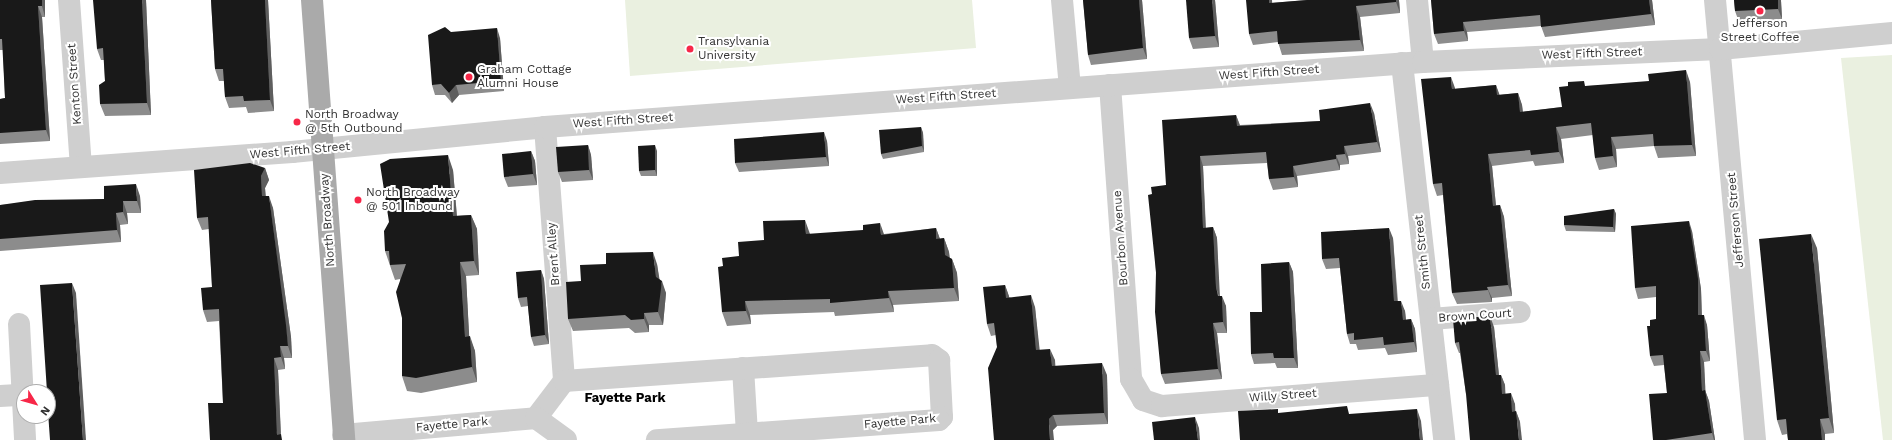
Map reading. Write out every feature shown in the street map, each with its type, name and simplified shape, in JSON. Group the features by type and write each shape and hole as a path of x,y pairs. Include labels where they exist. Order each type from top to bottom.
{"main road":[{"name":"North Broadway","path":"312,0 344,437"}],"street":[{"name":"Kenton Street","path":"69,0 81,167"},
{"path":"1062,0 1070,88"},
{"name":"Smith Street","path":"1417,0 1413,62 1431,319 1444,440"},
{"name":"Jefferson Street","path":"1715,0 1755,440"},
{"name":"West Fifth Street","path":"0,173 323,149 545,127 1413,62 1720,49 1816,42 1892,32"},
{"name":"Bourbon Avenue","path":"1110,85 1134,390"},
{"name":"Brent Alley","path":"545,127 564,381"},
{"name":"Brown Court","path":"1431,319 1520,312"},
{"path":"19,324 22,384"},
{"name":"Fayette Park","path":"564,381 932,355 939,360 942,417 747,434 657,440"},
{"path":"743,368 747,434"},
{"path":"564,381 536,418 566,440"},
{"name":"Willy Street","path":"1134,390 1152,405 1162,406 1438,385"},
{"path":"0,396 16,395"},
{"name":"Fayette Park","path":"344,437 536,418"},
{"path":"24,424 25,440"}],"green space":[{"path":"625,0 972,0 976,48 630,76"},
{"path":"1892,55 1892,440 1883,440 1841,58"}],"building":[{"path":"0,0 42,0 42,6 38,6 46,130 0,133 0,99 5,98 2,39 0,39"},
{"path":"93,0 142,0 147,103 100,104 99,85 105,81 103,48 97,49"},
{"path":"211,0 265,0 270,100 244,101 243,96 225,97 223,69 215,69"},
{"path":"1083,0 1139,0 1143,48 1088,55"},
{"path":"1186,0 1212,0 1215,36 1189,38"},
{"path":"1246,0 1269,0 1269,3 1307,0 1396,0 1396,2 1356,6 1360,40 1278,44 1277,31 1249,34"},
{"path":"1431,0 1649,0 1651,14 1541,27 1540,15 1463,22 1464,31 1434,34"},
{"path":"1734,0 1778,0 1778,9 1735,11"},
{"name":"Graham Cottage Alumni House","path":"445,27 451,32 497,28 501,81 456,85 449,93 441,84 432,85 428,35"},
{"path":"1686,70 1692,145 1654,146 1653,134 1611,137 1613,156 1595,158 1591,123 1556,127 1559,152 1531,155 1530,150 1488,154 1493,206 1500,205 1508,285 1487,287 1488,290 1452,293 1442,183 1433,184 1421,79 1451,77 1452,89 1496,85 1497,95 1518,93 1520,112 1562,107 1559,87 1568,86 1568,82 1584,81 1585,86 1649,81 1648,74"},
{"path":"1370,103 1377,142 1344,146 1345,154 1336,155 1336,159 1293,166 1294,177 1269,179 1266,152 1200,156 1203,228 1213,227 1216,287 1218,296 1222,296 1223,322 1213,323 1218,369 1161,374 1155,312 1156,272 1148,195 1152,194 1151,187 1166,185 1162,120 1236,115 1237,126 1320,121 1319,110"},
{"path":"921,127 922,146 881,154 879,130"},
{"path":"824,132 826,157 735,163 734,139"},
{"path":"588,145 589,170 558,172 556,147"},
{"path":"655,145 655,170 639,171 638,146"},
{"path":"531,151 533,174 504,177 502,154"},
{"path":"448,155 453,216 471,215 474,261 460,262 465,337 470,336 472,367 416,378 402,376 402,318 396,292 406,264 390,265 389,251 385,251 384,231 389,222 380,164 390,159"},
{"path":"250,163 265,168 261,176 262,196 269,196 286,325 288,346 280,346 281,357 274,358 277,435 281,434 282,440 210,440 208,403 223,403 219,309 203,310 201,288 212,287 208,217 197,218 194,170"},
{"path":"136,184 137,201 123,201 123,212 116,213 117,230 0,239 0,205 35,200 104,199 104,186"},
{"path":"1614,209 1613,227 1564,225 1564,216"},
{"path":"805,220 806,234 863,230 863,225 880,223 881,235 936,228 936,239 944,238 945,255 952,259 954,288 888,291 889,298 830,303 830,299 745,301 746,311 722,312 718,267 723,266 722,258 739,256 738,242 764,240 763,221"},
{"path":"1689,221 1698,279 1698,315 1704,315 1706,351 1700,351 1702,391 1705,390 1712,433 1666,440 1653,440 1649,394 1667,393 1663,355 1650,356 1647,326 1650,326 1650,320 1656,319 1656,286 1635,288 1631,226"},
{"path":"1389,228 1394,301 1401,301 1403,320 1411,319 1414,342 1384,345 1383,337 1354,340 1354,333 1347,334 1339,258 1322,259 1321,232"},
{"path":"1811,234 1829,418 1820,419 1822,440 1788,440 1786,419 1777,420 1759,239"},
{"path":"653,252 656,277 662,281 658,312 644,313 644,319 631,320 625,315 568,319 566,282 581,281 580,265 606,264 606,253"},
{"path":"1289,262 1294,358 1274,358 1273,353 1251,354 1250,312 1262,312 1261,264"},
{"path":"541,270 545,335 531,337 527,297 518,298 516,272"},
{"path":"72,283 83,440 50,440 49,424 56,424 56,384 46,384 40,285"},
{"path":"1005,285 1006,298 1031,295 1036,350 1050,349 1052,366 1102,363 1104,413 1053,415 1049,419 1050,440 994,440 988,368 997,347 994,323 987,324 983,287"},
{"path":"1490,316 1496,375 1501,375 1502,394 1511,393 1512,412 1516,411 1519,440 1470,440 1459,342 1455,343 1453,319"},
{"path":"1347,406 1349,414 1417,409 1420,440 1240,440 1238,411 1278,409 1278,413"},
{"path":"1195,417 1198,440 1154,440 1152,422"}],"place":[{"name":"Jefferson Street Coffee","path":"1760,11"},
{"name":"Transylvania University","path":"690,49"},
{"name":"Graham Cottage Alumni House","path":"469,77"},
{"name":"North Broadway @ 5th Outbound","path":"297,122"},
{"name":"North Broadway @ 501 Inbound","path":"358,200"}],"district":[{"name":"Fayette Park","path":"625,398"}]}
